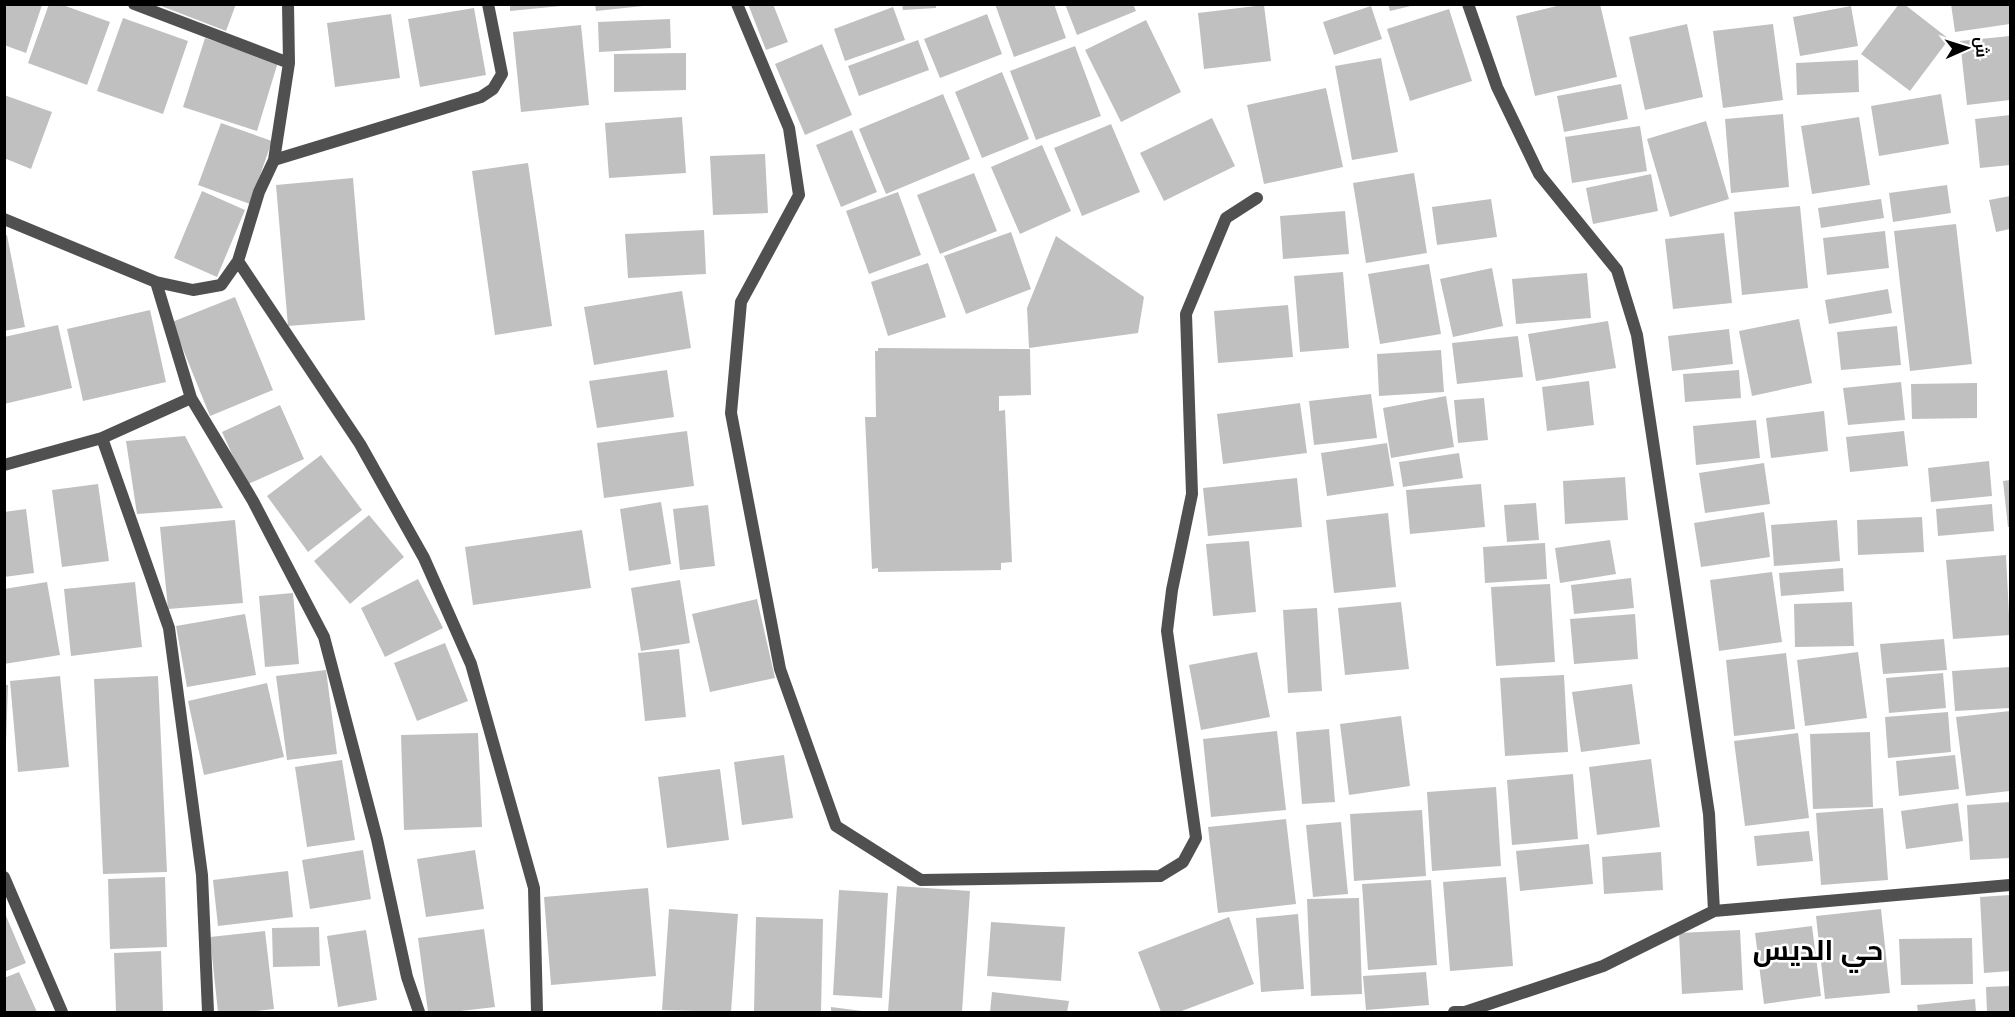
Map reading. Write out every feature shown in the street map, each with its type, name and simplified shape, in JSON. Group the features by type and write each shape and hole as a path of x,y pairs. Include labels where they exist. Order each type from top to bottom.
{"street":[{"path":"134,4 289,63"},
{"path":"4,219 156,282 193,290 221,285 238,261 260,192 274,160 289,63 288,4"},
{"path":"274,160 481,97 493,89 502,74 488,4"},
{"path":"737,4 789,128 798,195 741,302 731,413 780,669 836,826 921,880 1160,876 1183,862 1196,838 1167,631 1172,590 1192,494 1186,314 1226,218 1257,198"},
{"path":"1468,4 1497,87 1539,174 1617,270 1637,335 1709,814 1714,911"},
{"path":"238,261 360,444 424,558 471,664 534,888 537,1012"},
{"path":"156,282 191,398 253,501 324,637 377,839 407,977 419,1012"},
{"path":"4,465 102,438 191,398"},
{"path":"102,438 169,628 202,875 208,1012"},
{"path":"4,877 62,1012"},
{"path":"1454,1012 1465,1012 1604,966 1714,911 2010,885"}],"building":[{"path":"49,4 60,4 110,22 87,85 28,63"},
{"path":"156,4 236,4 226,31"},
{"path":"510,4 561,4 561,6 510,11"},
{"path":"595,4 643,4 643,6 596,11"},
{"path":"748,4 773,4 788,42 766,50"},
{"path":"902,4 936,4 936,8 903,10"},
{"path":"995,4 1054,4 1066,38 1014,57"},
{"path":"1065,4 1133,4 1136,11 1077,35"},
{"path":"1388,4 1415,4 1415,5 1390,11"},
{"path":"1565,4 1600,4 1617,77 1535,96 1516,16"},
{"path":"1899,4 1904,4 1949,39 1910,91 1861,54"},
{"path":"1951,4 2010,4 2010,24 1955,32"},
{"path":"4,5 42,5 26,53 4,45"},
{"path":"1264,5 1271,61 1204,69 1198,13"},
{"path":"1371,6 1382,39 1334,55 1323,22"},
{"path":"1851,6 1858,46 1800,56 1793,17"},
{"path":"893,7 905,40 845,61 834,29"},
{"path":"474,8 486,75 420,87 408,19"},
{"path":"1449,9 1472,81 1410,101 1387,29"},
{"path":"391,14 400,78 335,87 327,23"},
{"path":"987,14 1002,54 940,78 924,39"},
{"path":"123,18 188,41 163,114 97,91"},
{"path":"670,19 671,48 599,52 598,22"},
{"path":"1146,20 1181,92 1121,122 1085,50"},
{"path":"1687,24 1703,97 1645,110 1629,37"},
{"path":"1773,24 1783,100 1723,108 1713,31"},
{"path":"581,25 589,105 521,112 513,32"},
{"path":"2010,36 2010,100 1967,105 1960,41"},
{"path":"205,38 278,62 257,131 183,107"},
{"path":"918,40 929,70 859,96 848,66"},
{"path":"822,44 852,115 805,135 775,64"},
{"path":"1075,46 1101,116 1036,140 1010,71"},
{"path":"686,53 686,90 614,92 614,54"},
{"path":"1381,58 1398,152 1352,160 1335,66"},
{"path":"1858,60 1859,92 1797,95 1796,63"},
{"path":"1002,72 1029,139 982,158 955,92"},
{"path":"1621,84 1628,119 1564,132 1557,96"},
{"path":"1326,88 1343,167 1264,184 1247,105"},
{"path":"943,94 970,159 886,194 859,129"},
{"path":"1941,94 1949,144 1879,156 1871,106"},
{"path":"4,95 52,112 31,169 4,158"},
{"path":"1783,114 1789,187 1731,193 1725,119"},
{"path":"2010,115 2010,165 1980,168 1975,119"},
{"path":"682,117 686,173 609,178 605,123"},
{"path":"1859,117 1870,185 1812,194 1801,126"},
{"path":"1212,118 1235,166 1164,201 1140,153"},
{"path":"1706,121 1729,199 1670,217 1647,139"},
{"path":"221,123 272,141 250,204 198,185"},
{"path":"1111,124 1140,192 1082,216 1054,148"},
{"path":"1640,126 1647,171 1572,183 1565,137"},
{"path":"852,130 877,192 841,207 816,145"},
{"path":"1042,145 1071,211 1020,234 991,167"},
{"path":"765,154 768,213 713,215 710,156"},
{"path":"528,163 552,326 495,335 472,171"},
{"path":"974,173 997,231 940,254 917,195"},
{"path":"1414,173 1427,253 1366,263 1353,183"},
{"path":"1651,174 1658,211 1593,224 1586,188"},
{"path":"353,178 365,320 288,326 276,185"},
{"path":"1947,185 1951,213 1893,222 1889,193"},
{"path":"202,191 245,210 217,277 174,258"},
{"path":"898,192 921,255 869,274 846,211"},
{"path":"2010,196 2010,229 1996,232 1989,200"},
{"path":"1491,199 1497,237 1437,245 1432,207"},
{"path":"1881,199 1884,218 1821,228 1818,208"},
{"path":"1800,206 1808,288 1742,295 1734,212"},
{"path":"1345,211 1349,254 1283,259 1280,216"},
{"path":"1956,224 1972,364 1910,371 1894,231"},
{"path":"704,230 706,274 628,278 625,234"},
{"path":"1885,231 1889,268 1827,275 1823,238"},
{"path":"1011,232 1031,289 966,314 944,256"},
{"path":"1724,233 1732,303 1673,309 1665,239"},
{"path":"7,235 25,327 4,331 4,236"},
{"path":"1056,236 1144,297 1138,333 1029,348 1027,308"},
{"path":"928,263 946,317 888,336 871,282"},
{"path":"1429,264 1441,334 1380,344 1368,274"},
{"path":"1492,268 1503,326 1453,337 1440,279"},
{"path":"1343,272 1349,348 1300,352 1294,276"},
{"path":"1587,273 1591,318 1516,324 1512,279"},
{"path":"1888,289 1892,313 1829,324 1825,300"},
{"path":"682,291 691,348 594,365 584,307"},
{"path":"235,297 273,390 210,416 172,322"},
{"path":"1288,305 1293,357 1218,363 1214,311"},
{"path":"150,310 166,382 83,401 67,329"},
{"path":"1799,319 1812,383 1752,396 1739,331"},
{"path":"1608,321 1616,368 1536,381 1528,334"},
{"path":"58,325 72,388 4,404 4,337"},
{"path":"1897,326 1901,365 1841,370 1837,332"},
{"path":"1729,329 1733,364 1672,371 1668,336"},
{"path":"1518,336 1523,377 1457,384 1452,343"},
{"path":"878,348 1030,349 1031,395 999,396 999,411 1005,410 1012,562 1001,563 1001,570 878,572 878,568 872,569 865,417 876,417 875,351 878,351"},
{"path":"1441,350 1444,392 1379,396 1377,354"},
{"path":"667,370 674,417 597,428 589,381"},
{"path":"1739,370 1741,398 1685,402 1683,374"},
{"path":"1589,381 1594,425 1547,431 1542,387"},
{"path":"1901,382 1905,420 1848,425 1843,388"},
{"path":"1977,383 1977,418 1912,419 1911,384"},
{"path":"1371,394 1377,438 1314,445 1309,401"},
{"path":"1446,396 1454,447 1391,458 1383,408"},
{"path":"1484,398 1488,440 1458,443 1454,400"},
{"path":"1300,403 1307,453 1223,464 1217,414"},
{"path":"280,405 304,459 246,485 222,432"},
{"path":"1824,411 1828,451 1771,458 1766,418"},
{"path":"1756,420 1760,458 1696,465 1693,426"},
{"path":"687,431 694,486 604,498 597,443"},
{"path":"1904,431 1908,466 1850,472 1846,437"},
{"path":"185,436 223,508 137,514 126,441"},
{"path":"1387,443 1394,486 1327,496 1321,453"},
{"path":"1459,453 1463,478 1403,487 1399,462"},
{"path":"321,455 362,510 308,552 267,496"},
{"path":"1989,461 1992,496 1931,502 1928,468"},
{"path":"1764,463 1770,504 1705,513 1699,473"},
{"path":"1625,477 1628,520 1565,524 1563,481"},
{"path":"1297,478 1302,527 1208,536 1203,488"},
{"path":"2010,480 2010,527 2008,527 2003,481"},
{"path":"98,484 109,561 62,567 52,490"},
{"path":"1481,484 1485,527 1410,534 1406,490"},
{"path":"661,502 671,564 629,571 620,509"},
{"path":"1536,503 1539,540 1507,542 1504,505"},
{"path":"1992,504 1994,531 1938,536 1936,509"},
{"path":"708,505 715,566 680,570 673,509"},
{"path":"26,509 34,573 4,577 4,512"},
{"path":"1764,512 1770,557 1701,567 1694,523"},
{"path":"1388,513 1396,587 1334,593 1326,520"},
{"path":"369,515 404,557 350,604 314,561"},
{"path":"1922,517 1924,552 1858,555 1857,520"},
{"path":"235,520 243,603 168,609 160,527"},
{"path":"1837,520 1840,561 1774,566 1771,525"},
{"path":"582,530 591,588 473,605 465,547"},
{"path":"1610,540 1616,574 1560,583 1555,548"},
{"path":"1249,541 1256,612 1213,616 1206,544"},
{"path":"1545,543 1547,579 1485,583 1483,547"},
{"path":"2006,555 2010,635 1953,639 1946,560"},
{"path":"1843,568 1844,591 1781,596 1779,573"},
{"path":"1772,572 1782,642 1719,651 1710,580"},
{"path":"1631,578 1634,608 1574,614 1571,585"},
{"path":"418,579 443,628 385,657 361,608"},
{"path":"680,580 690,643 641,651 631,588"},
{"path":"47,582 60,655 4,664 4,589"},
{"path":"135,582 142,647 71,656 64,589"},
{"path":"1550,584 1555,662 1496,666 1491,587"},
{"path":"293,593 299,664 265,667 259,596"},
{"path":"757,599 775,678 710,692 692,614"},
{"path":"1401,602 1409,669 1345,675 1338,608"},
{"path":"1852,602 1854,646 1795,647 1794,604"},
{"path":"1317,608 1322,691 1288,693 1283,610"},
{"path":"245,614 256,675 187,687 176,626"},
{"path":"1635,614 1638,659 1574,664 1570,619"},
{"path":"1944,639 1947,670 1883,674 1880,644"},
{"path":"445,643 468,701 417,721 394,663"},
{"path":"679,649 686,717 645,721 638,653"},
{"path":"1257,652 1270,717 1201,730 1189,665"},
{"path":"1858,652 1867,718 1805,726 1797,660"},
{"path":"1786,653 1795,729 1734,736 1726,660"},
{"path":"2010,667 2010,708 1955,711 1952,671"},
{"path":"326,670 337,754 287,760 276,676"},
{"path":"1943,673 1946,708 1889,713 1886,678"},
{"path":"1564,675 1568,752 1505,756 1500,678"},
{"path":"60,676 69,767 18,772 10,681"},
{"path":"158,676 167,872 103,874 94,679"},
{"path":"267,683 284,757 204,775 188,701"},
{"path":"1632,684 1640,744 1581,752 1572,692"},
{"path":"4,685 8,685 6,743 4,743"},
{"path":"2010,711 2010,791 1966,796 1956,717"},
{"path":"1948,712 1951,752 1888,758 1885,717"},
{"path":"1401,716 1410,786 1349,795 1340,724"},
{"path":"1329,729 1335,802 1302,804 1296,732"},
{"path":"1277,731 1286,810 1211,817 1203,739"},
{"path":"1870,732 1873,807 1813,809 1810,734"},
{"path":"478,733 482,827 404,830 401,735"},
{"path":"1798,733 1809,818 1745,826 1734,741"},
{"path":"784,755 793,818 742,825 734,762"},
{"path":"1955,755 1959,789 1899,796 1896,761"},
{"path":"1651,759 1660,827 1597,835 1589,767"},
{"path":"342,760 355,840 307,847 295,767"},
{"path":"720,769 729,840 667,848 658,777"},
{"path":"1573,774 1578,839 1512,845 1507,780"},
{"path":"1496,787 1501,866 1432,871 1427,792"},
{"path":"2010,802 2010,858 1970,860 1967,805"},
{"path":"1958,803 1963,841 1906,849 1901,811"},
{"path":"1883,808 1888,880 1821,885 1816,813"},
{"path":"1422,810 1426,876 1354,881 1350,814"},
{"path":"1286,819 1296,904 1218,913 1208,827"},
{"path":"1341,822 1348,894 1313,897 1306,825"},
{"path":"1809,831 1813,861 1757,866 1754,836"},
{"path":"1589,844 1593,884 1520,891 1516,851"},
{"path":"363,850 371,899 310,909 302,860"},
{"path":"475,850 484,909 426,917 417,859"},
{"path":"1661,852 1663,890 1604,894 1602,857"},
{"path":"288,871 293,917 218,926 213,880"},
{"path":"165,877 167,947 110,949 108,879"},
{"path":"1506,877 1513,966 1450,971 1443,882"},
{"path":"1431,880 1437,965 1368,970 1362,884"},
{"path":"897,886 970,891 962,1012 888,1012"},
{"path":"648,888 656,976 551,985 544,897"},
{"path":"839,890 888,893 882,998 833,995"},
{"path":"2010,895 2010,971 1984,973 1980,897"},
{"path":"1359,898 1362,994 1311,996 1307,899"},
{"path":"669,909 738,914 731,1012 662,1010"},
{"path":"1881,909 1890,993 1825,999 1816,916"},
{"path":"4,911 26,963 4,972"},
{"path":"1298,914 1304,989 1261,992 1256,918"},
{"path":"756,917 823,919 821,1012 754,1012"},
{"path":"1229,917 1254,984 1179,1012 1161,1012 1138,952"},
{"path":"991,922 1065,927 1061,981 987,976"},
{"path":"1812,926 1821,996 1764,1004 1755,933"},
{"path":"319,927 320,966 273,967 272,928"},
{"path":"484,929 495,1007 428,1012 418,938"},
{"path":"366,930 377,1000 338,1007 327,936"},
{"path":"1740,930 1743,990 1682,994 1679,933"},
{"path":"265,931 274,1009 218,1012 210,937"},
{"path":"1972,938 1973,984 1901,985 1899,939"},
{"path":"161,951 163,1012 116,1012 114,953"},
{"path":"19,972 37,1012 4,1012 4,978"},
{"path":"1426,972 1429,1005 1366,1010 1363,976"},
{"path":"2010,986 2010,1012 1987,1012 1986,987"},
{"path":"992,992 1069,1001 1067,1012 990,1012"},
{"path":"1975,999 1976,1012 1918,1012 1917,1005"},
{"path":"831,1007 862,1011 862,1012 831,1012"}],"district":[{"name":"حي الديس","path":"1818,949"}]}
